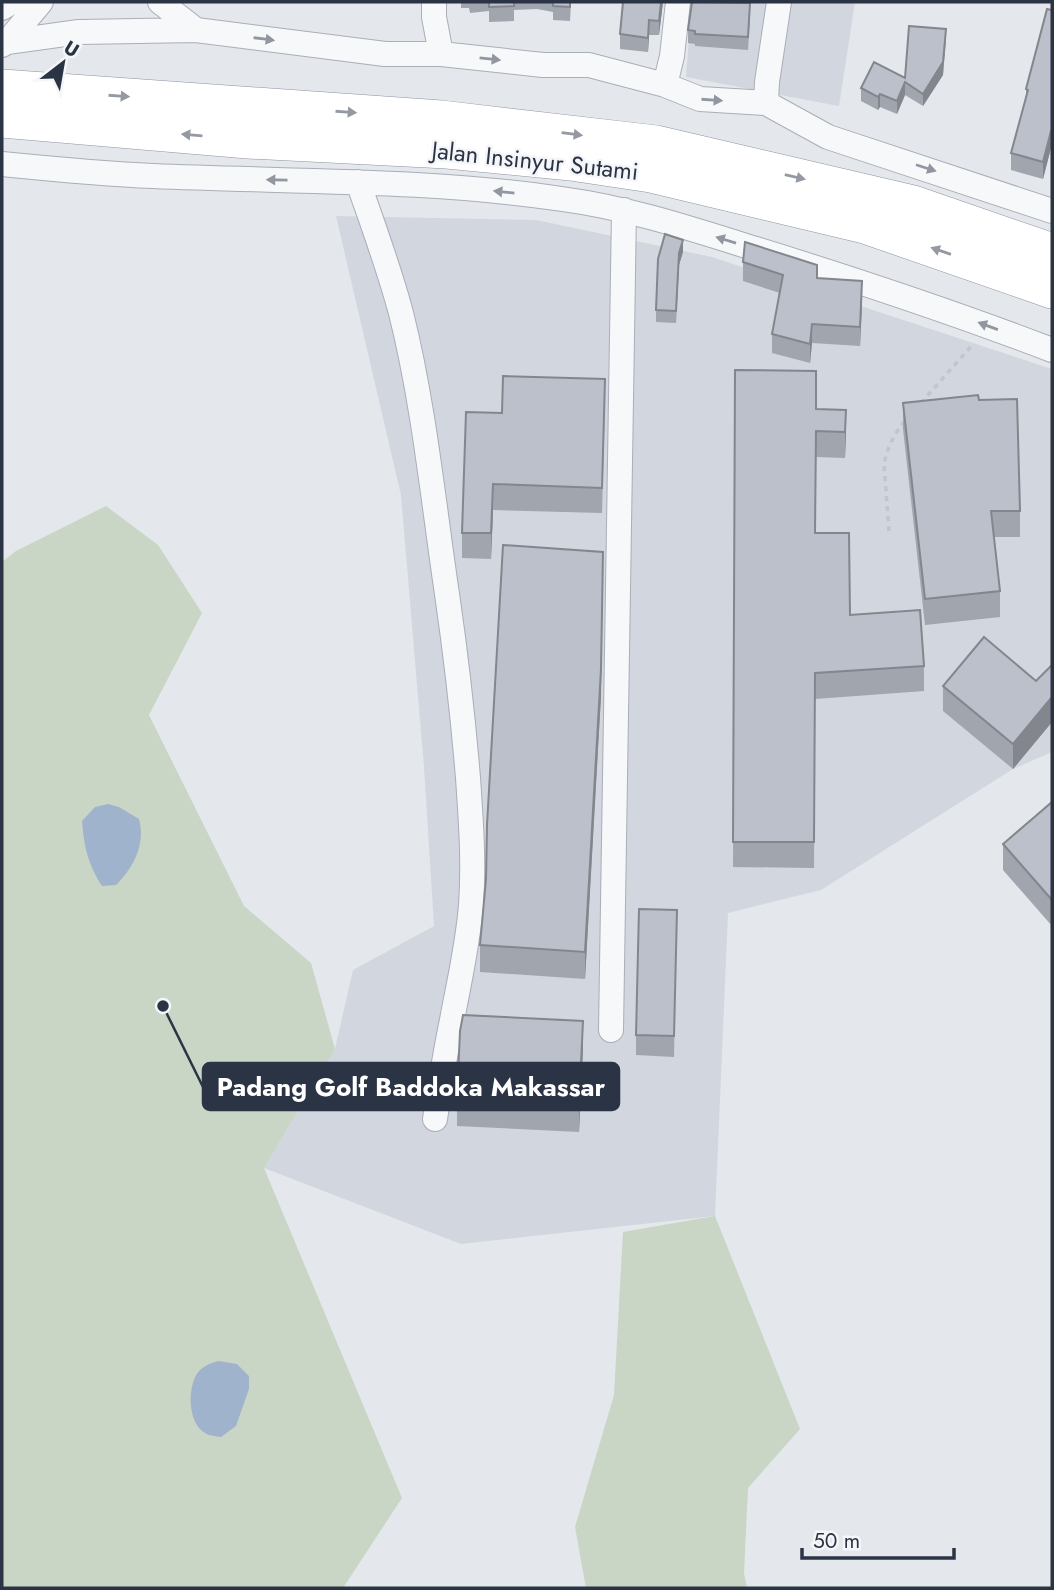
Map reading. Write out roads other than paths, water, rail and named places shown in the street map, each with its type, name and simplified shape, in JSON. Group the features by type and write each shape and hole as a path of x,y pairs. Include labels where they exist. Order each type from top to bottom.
{"highway":[{"name":"Jalan Insinyur Sutami","path":"2,88 440,119 656,144 913,204 1052,252"},
{"name":"Jalan Insinyur Sutami","path":"2,119 248,140 447,150 571,162 651,174 865,225 1052,290"}],"street":[{"path":"2,8 12,2"},
{"path":"4,44 41,2"},
{"path":"160,2 196,30"},
{"path":"434,2 441,54"},
{"path":"665,85 672,56 678,2"},
{"path":"766,103 779,2"},
{"path":"4,44 79,32 196,30 386,54 441,54 543,65 589,65 665,85 700,99 766,103 828,137 1052,211"},
{"path":"2,164 150,176 358,182 497,191 562,199 624,210 867,283 1052,350"},
{"path":"358,182 388,271 409,350 428,460 457,663 466,747 472,837 471,907 435,1119"},
{"path":"611,1030 624,210"}],"water":[{"path":"108,804 139,819 141,838 133,864 122,878 116,885 102,886 87,855 82,821 95,807"},
{"path":"219,1361 237,1364 249,1376 249,1389 236,1426 221,1437 208,1435 199,1428 191,1404 195,1377 208,1364"}],"place":[{"name":"Padang Golf Baddoka Makassar","path":"163,1006"}]}
